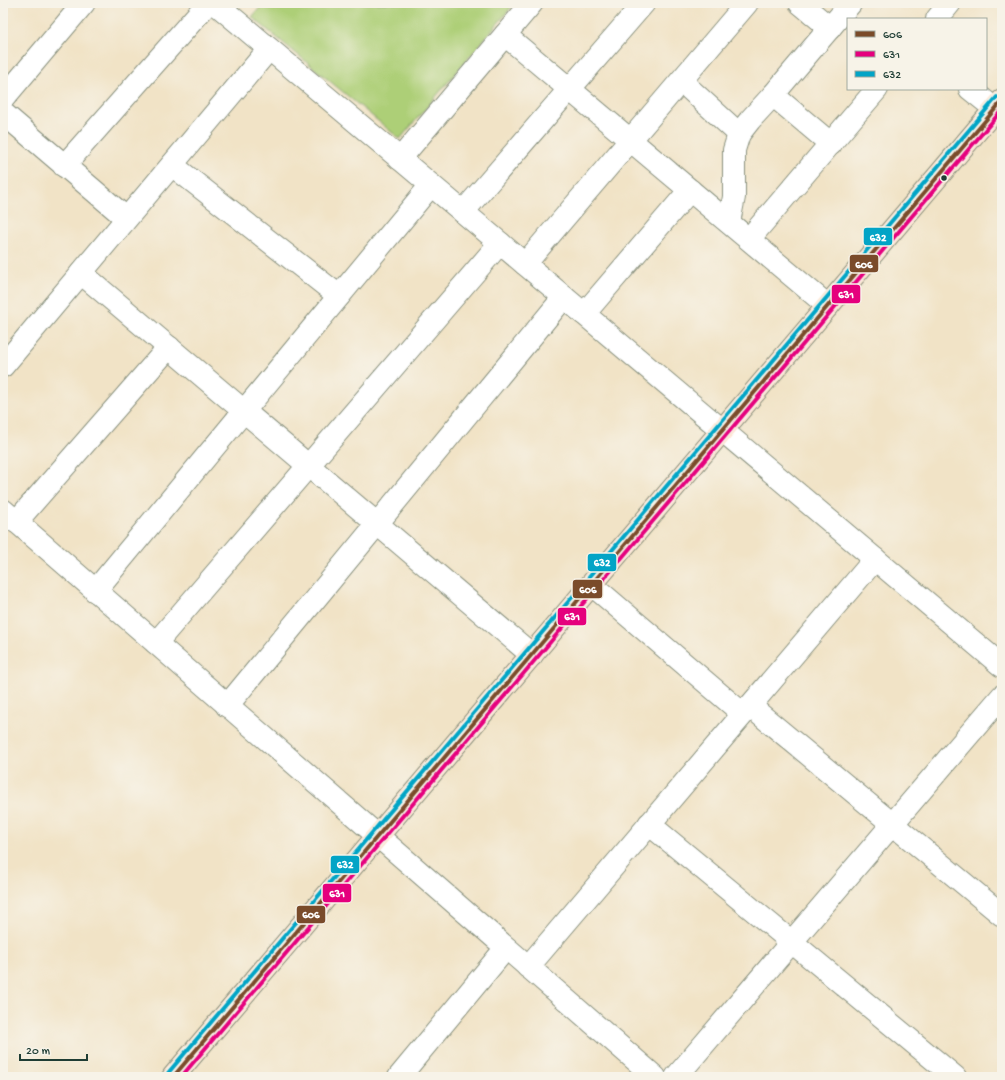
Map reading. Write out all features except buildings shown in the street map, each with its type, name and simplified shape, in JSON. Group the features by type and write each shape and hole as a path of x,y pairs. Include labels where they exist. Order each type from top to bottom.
{"street":[{"path":"3,99 84,3"},
{"path":"64,166 208,3"},
{"path":"215,3 1002,666"},
{"path":"400,159 532,3"},
{"path":"525,264 747,3"},
{"path":"800,3 830,28"},
{"path":"728,222 734,197 734,150 739,134 851,3"},
{"path":"938,18 950,3"},
{"path":"463,212 570,89 640,4"},
{"path":"505,35 828,306"},
{"path":"3,366 269,49"},
{"path":"681,81 739,134"},
{"path":"749,239 876,90"},
{"path":"181,1074 378,836 998,105 972,90"},
{"path":"773,95 831,144"},
{"path":"3,114 126,218"},
{"path":"172,165 339,296"},
{"path":"96,591 431,185"},
{"path":"584,314 690,190"},
{"path":"156,643 500,243"},
{"path":"81,273 532,655"},
{"path":"227,706 564,297"},
{"path":"169,347 10,516 655,1077"},
{"path":"528,967 875,559"},
{"path":"592,585 746,710 892,824 1002,915"},
{"path":"676,1077 1002,696"},
{"path":"649,824 955,1077"},
{"path":"399,1077 506,948"}],"green space":[{"path":"264,3 515,3 400,139 252,17"}],"transit line":[{"name":"632","path":"168,1073 997,97"},
{"name":"606","path":"173,1077 1002,101"},
{"name":"631","path":"181,1077 1002,110"}]}
